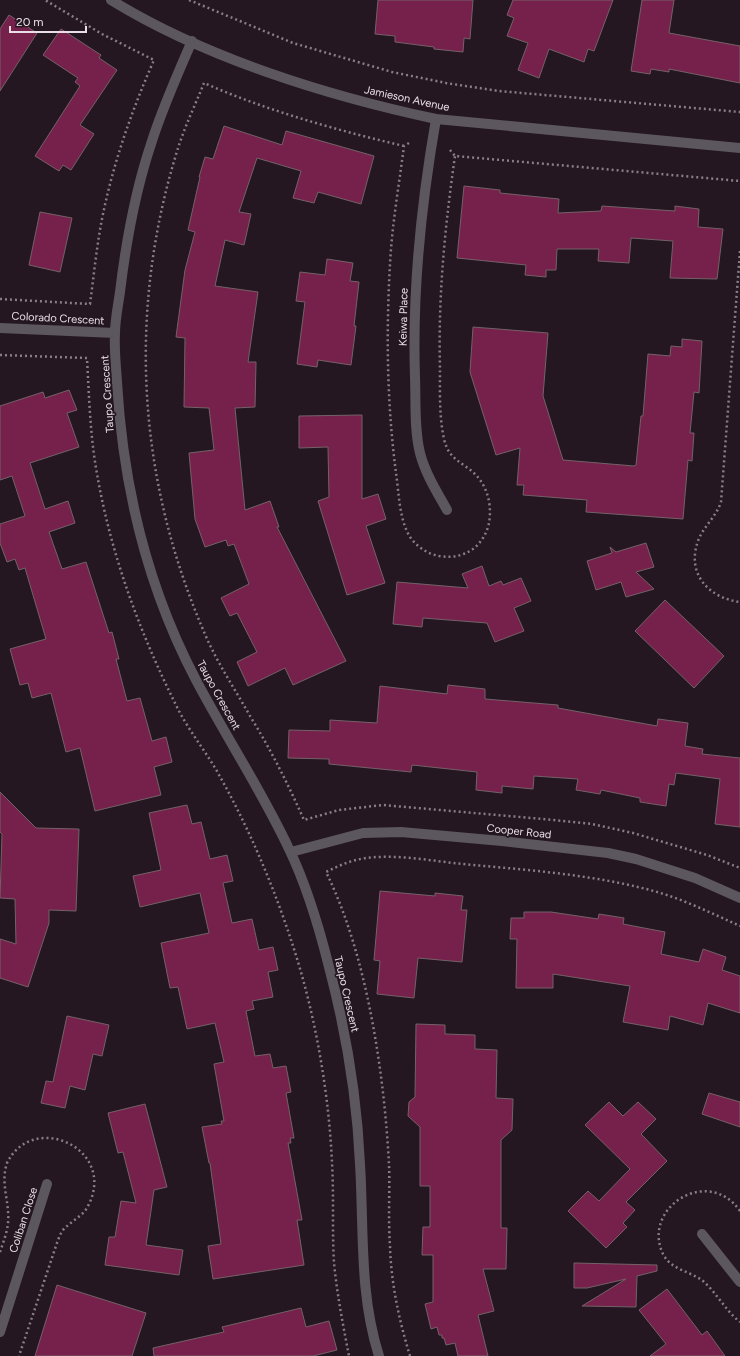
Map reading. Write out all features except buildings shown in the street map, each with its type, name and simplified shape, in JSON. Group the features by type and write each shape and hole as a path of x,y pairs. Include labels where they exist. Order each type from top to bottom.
{"street":[{"name":"Jamieson Avenue","path":"111,0 153,23 232,59 319,89 387,108 436,119 740,148"},
{"name":"Taupo Crescent","path":"192,41 159,120 144,167 132,216 122,274 115,334 118,403 125,467 138,528 154,586 195,678 247,769 291,852 315,918 329,967 350,1063 361,1166 361,1212 367,1301 375,1342 380,1356"},
{"name":"Keiwa Place","path":"436,119 422,206 414,295 416,416 420,453 429,478 447,510"},
{"name":"Colorado Crescent","path":"0,328 115,334"},
{"name":"Cooper Road","path":"291,852 363,832 401,832 502,841 608,853 636,859 695,878 740,898"},
{"name":"Coliban Close","path":"0,1332 47,1184"},
{"path":"702,1234 740,1282"}],"path":[{"path":"0,299 90,304 103,214 114,172 143,86 154,60 102,34 45,0"},
{"path":"189,0 293,43 392,72 446,83 500,91 740,112"},
{"path":"304,820 268,745 225,674 209,643 177,564 151,452 146,411 144,369 145,334 148,288 155,239 180,143 204,83 292,116 354,134 404,146"},
{"path":"450,150 455,156 740,181"},
{"path":"740,251 721,502 718,511 698,541 695,566 700,579 706,588 717,596 740,602"},
{"path":"0,355 87,358 96,465 108,527 125,586 153,655 180,713 219,775 263,864 284,917 305,988 323,1078 332,1162 332,1221 338,1298 349,1356"},
{"path":"410,1356 392,1279 383,1088 371,1018 350,932 339,897 326,872 350,861 368,858 399,858 553,872 651,890 699,908 740,926"}]}
